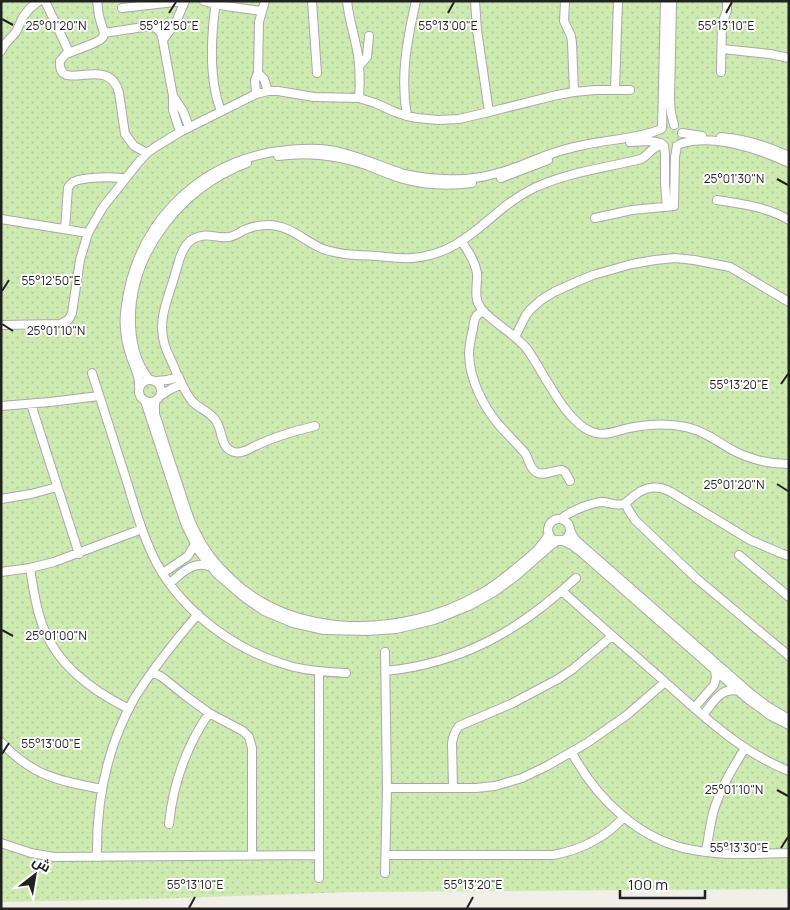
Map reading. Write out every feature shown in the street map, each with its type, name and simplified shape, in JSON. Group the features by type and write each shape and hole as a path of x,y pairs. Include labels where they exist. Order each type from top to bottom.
{"street":[{"path":"98,1 99,16 104,32 100,40 68,52 60,61 61,69 64,74 71,76 100,74 108,76 114,81 118,90 127,139 134,146 147,153"},
{"path":"122,8 184,1 176,22 163,40"},
{"path":"204,1 262,11"},
{"path":"256,94 255,80 258,73 259,22 265,1"},
{"path":"312,1 317,73"},
{"path":"347,1 350,24 360,66 359,98"},
{"path":"407,116 404,96 404,64 416,1"},
{"path":"475,1 476,24 489,112"},
{"path":"565,1 564,21 572,43 574,92"},
{"path":"615,89 618,1"},
{"path":"665,1 662,128 659,138 665,154 665,184 670,206"},
{"path":"672,1 670,102 674,125"},
{"path":"721,72 722,24 727,10 727,1"},
{"path":"1,51 16,32 23,17 30,8 39,2 68,52"},
{"path":"215,3 213,70 215,93 221,111"},
{"path":"104,32 152,26 160,31 173,96 173,110 180,132"},
{"path":"360,66 367,57 369,36"},
{"path":"722,49 789,58"},
{"path":"258,73 264,79 268,91"},
{"path":"1,325 61,324 69,319 72,314 80,260 88,233 103,207 125,179 147,153 189,127 256,94 278,91 314,96 359,98 407,116 427,120 448,120 574,92 615,89 630,90"},
{"path":"173,96 184,111 189,127"},
{"path":"580,510 566,538 550,546 506,584 471,605 434,620 383,630 353,632 313,628 288,622 264,611 230,586 211,567 195,544 184,523 145,401 142,400 139,394 138,374 127,343 124,317 128,290 138,260 153,230 173,205 198,183 224,167 242,160 284,150 329,150 348,154 414,176 434,179 468,179 496,174 582,145 643,135 669,125 674,125 682,133 682,140 675,157 670,206"},
{"path":"682,133 741,140 759,144 789,156"},
{"path":"549,534 536,551 493,587 469,600 436,613 399,622 362,625 324,623 298,618 266,605 248,593 223,571 196,533 187,512 156,414 160,387 143,371 135,350 131,324 134,294 143,263 164,224 180,206 203,187 230,171 263,159 285,155 308,154 354,161 415,182 436,184 483,182 511,175 558,157 601,146 645,140 671,148 697,140 727,143 755,149 789,163"},
{"path":"315,426 271,439 245,451 234,452 225,445 216,421 210,414 192,401 180,380 165,345 162,327 162,317 186,244 197,237 210,235 231,237 255,226 275,226 293,231 311,243 332,252 402,258 432,255 450,249 462,242 512,201 534,188 572,174 641,159 656,146 663,145"},
{"path":"65,229 68,188 72,183 78,180 107,176 125,179"},
{"path":"717,200 763,208 789,220"},
{"path":"595,218 670,206"},
{"path":"1,219 88,233"},
{"path":"462,242 475,268 477,276 476,298 481,308 518,339 530,353 560,403 590,432 605,434 645,425 678,425 706,434 735,452 747,457 789,464"},
{"path":"789,302 726,266 694,260 665,259 632,264 593,275 564,287 535,305 526,315 518,339 559,408 577,427 589,436 603,438 649,429 683,430 702,436 742,459 789,469"},
{"path":"722,266 732,274 789,307"},
{"path":"484,312 475,317 469,355 470,366 481,398 499,425 525,454 534,471 542,474 562,470 570,481"},
{"path":"92,373 142,529 153,556 163,573 183,599 210,625 230,640 270,660 291,666 346,674"},
{"path":"139,386 143,381 180,380"},
{"path":"145,401 150,402 158,398 180,380"},
{"path":"1,406 99,396"},
{"path":"31,404 79,554"},
{"path":"1,499 57,487"},
{"path":"789,556 750,540 666,489 655,487 650,487 625,503 617,505 605,502 587,506 561,519 556,519 548,528 549,534 553,538 576,548 764,711 789,725"},
{"path":"625,503 635,520 696,578 789,656"},
{"path":"561,519 566,522 574,538 579,543 750,693 789,719"},
{"path":"1,572 54,562 142,529"},
{"path":"163,573 188,556 195,544"},
{"path":"740,555 789,597"},
{"path":"178,563 184,572"},
{"path":"170,583 192,566 198,564 211,567"},
{"path":"30,568 40,621 58,655 86,683 129,709"},
{"path":"386,671 437,662 466,652 510,630 544,606 576,578"},
{"path":"562,591 694,708 745,748 789,772"},
{"path":"97,857 98,819 102,789 112,749 129,709 152,672 198,614"},
{"path":"453,788 453,737 459,726 511,704 558,679 573,669 612,636"},
{"path":"385,652 387,788 385,872"},
{"path":"694,708 714,685 716,678 715,670"},
{"path":"319,671 319,878"},
{"path":"152,672 162,677 209,713 246,734 252,744 252,855"},
{"path":"387,788 476,788 503,784 522,778 572,753 627,715 665,682"},
{"path":"703,715 721,693 732,689 739,690"},
{"path":"169,824 172,798 184,759 195,735 209,713"},
{"path":"2,744 27,765 45,775 70,783 102,789"},
{"path":"706,852 710,824 718,799 732,768 745,748"},
{"path":"572,753 586,778 598,792 624,817 656,838 691,850 723,854 789,853"},
{"path":"386,855 553,855 590,844 611,830 624,817"},
{"path":"1,843 21,851 54,856 319,855"}],"green space":[{"path":"1,1 789,1 789,889 353,892 1,902"}]}
